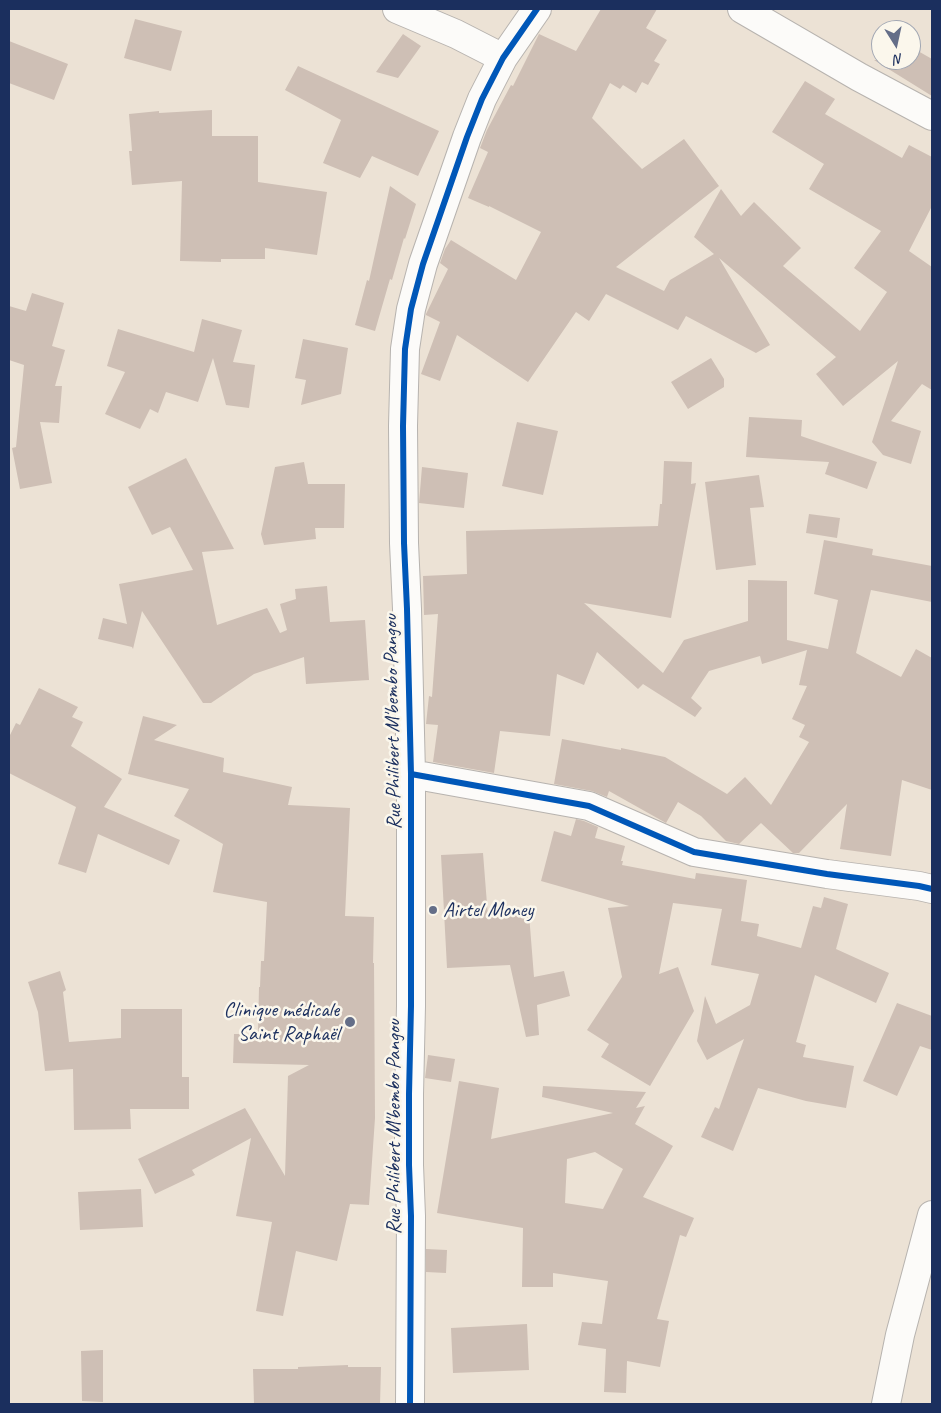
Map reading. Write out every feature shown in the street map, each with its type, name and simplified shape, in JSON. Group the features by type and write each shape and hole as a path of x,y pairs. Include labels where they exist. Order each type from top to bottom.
{"street":[{"path":"397,9 456,34 503,58"},
{"name":"Rue Philibert M'bembo Pangou","path":"410,1404 411,774 404,543 403,426 405,349 411,309 422,264 467,137 479,107 503,58 537,9"},
{"path":"742,9 859,77 932,116"},
{"path":"411,774 589,806 694,852 932,889"},
{"path":"886,1404 900,1335 932,1215"}],"building":[{"path":"601,9 657,9 646,28 667,40 654,61 660,64 648,85 642,82 636,93 623,85 620,89 610,83 592,118 642,169 684,139 719,186 616,267 664,291 670,280 714,254 694,237 721,189 741,216 754,202 801,248 783,266 860,331 887,292 854,268 881,231 809,189 824,164 772,132 805,81 835,99 825,114 902,158 909,145 932,157 932,206 909,251 932,267 932,390 922,384 891,421 921,431 911,464 883,455 872,442 898,361 843,406 816,374 836,357 719,258 770,345 756,353 686,316 678,330 606,294 589,321 576,312 528,382 457,335 440,381 421,374 440,322 426,314 448,269 440,263 445,249 451,240 516,280 541,232 489,206 468,198 488,152 480,148 487,130 511,85 513,86 539,34 576,51"},
{"path":"135,19 182,31 171,71 124,58"},
{"path":"403,34 421,46 398,78 376,72"},
{"path":"9,41 68,64 54,100 9,83"},
{"path":"921,53 932,59 932,96 890,70 921,70"},
{"path":"298,66 439,131 418,176 372,156 360,178 323,163 341,120 285,90"},
{"path":"212,110 212,136 258,136 258,182 327,192 317,255 265,248 265,259 221,259 221,262 180,261 182,181 132,185 129,151 132,151 129,114 159,111 159,113"},
{"path":"390,186 416,204 392,280 390,279 375,331 355,325 367,280 369,281"},
{"path":"32,293 64,303 52,346 65,350 55,386 62,386 59,423 40,422 52,483 20,489 12,448 16,447 24,365 9,360 9,306 26,311"},
{"path":"202,319 242,330 233,362 255,365 249,408 226,405 213,358 198,402 166,392 158,413 150,409 140,429 105,414 125,372 107,366 118,329 194,352"},
{"path":"303,339 348,348 341,394 301,405 306,380 295,378"},
{"path":"711,358 724,379 724,387 688,409 671,382"},
{"path":"749,417 802,420 801,436 877,462 867,489 825,474 829,462 746,457"},
{"path":"517,422 558,431 543,495 502,486"},
{"path":"186,458 234,549 202,552 217,625 267,608 280,633 287,630 280,604 296,599 295,589 327,586 330,622 365,620 369,680 306,684 304,657 254,674 211,703 203,703 142,611 133,649 132,647 98,639 103,618 127,624 119,584 193,570 170,527 152,535 128,487"},
{"path":"664,461 692,462 691,484 696,483 671,618 584,603 663,673 684,640 748,621 748,580 787,581 787,640 828,649 838,600 814,594 824,540 873,549 872,555 932,566 932,602 871,590 856,653 901,677 916,649 932,658 932,790 902,780 891,856 840,849 847,804 799,853 793,853 761,823 739,844 726,841 701,816 678,802 666,823 609,791 607,797 592,791 554,784 562,739 665,757 727,794 745,777 771,805 809,742 799,737 805,725 792,719 807,686 799,685 807,650 762,664 760,656 709,671 691,698 702,708 695,717 643,684 638,689 597,652 584,685 557,674 550,736 500,731 494,773 433,762 438,725 426,724 429,696 432,697 438,614 424,615 423,576 467,574 466,531 658,526 660,504 662,504"},
{"path":"304,462 308,484 345,484 344,528 315,528 316,539 264,545 261,534 275,467"},
{"path":"422,467 468,473 464,508 419,503"},
{"path":"759,475 764,507 750,508 756,565 716,570 705,482"},
{"path":"809,514 840,518 837,538 806,533"},
{"path":"39,688 78,707 72,717 83,722 71,746 122,779 104,807 180,840 169,865 98,834 86,873 58,864 76,807 9,773 9,737 16,723 20,725"},
{"path":"143,716 177,725 154,740 224,758 223,772 292,787 288,805 350,808 345,916 374,917 375,1118 369,1205 350,1204 337,1261 296,1251 283,1316 256,1311 272,1222 236,1216 251,1138 192,1170 195,1175 155,1194 138,1159 245,1108 285,1176 288,1076 309,1065 233,1063 234,1034 258,1034 259,987 261,961 264,961 267,902 213,892 223,844 174,816 189,789 128,774"},
{"path":"576,819 598,827 595,838 625,846 621,861 623,861 622,865 695,879 696,873 747,880 741,921 759,924 757,936 801,948 813,906 821,908 824,897 848,904 836,949 889,973 876,1003 815,975 796,1042 806,1045 803,1057 854,1066 846,1108 806,1101 758,1088 733,1151 701,1137 715,1107 719,1109 744,1039 707,1060 697,1041 705,996 716,1024 750,1005 759,974 711,965 722,909 673,903 659,974 678,967 694,1011 650,1086 601,1057 609,1044 587,1030 622,977 608,908 629,906 541,881 554,831 571,836"},
{"path":"483,853 488,917 529,914 534,977 564,971 570,996 537,1005 539,1035 526,1037 510,965 447,968 441,855"},
{"path":"60,971 66,990 63,992 69,1042 121,1038 121,1009 182,1009 182,1077 189,1077 189,1109 130,1109 131,1129 74,1130 73,1069 45,1071 38,1012 28,982"},
{"path":"897,1003 932,1016 932,1050 920,1046 897,1096 863,1081"},
{"path":"428,1055 455,1059 451,1082 425,1078"},
{"path":"459,1081 499,1088 491,1139 613,1113 542,1097 543,1086 646,1092 636,1108 645,1106 635,1124 673,1146 643,1197 694,1218 686,1237 680,1235 657,1319 669,1321 660,1367 627,1361 626,1393 604,1392 606,1349 578,1345 582,1322 602,1324 608,1281 553,1273 553,1287 522,1287 523,1228 437,1213","holes":["595,1152 623,1169 603,1209 565,1203 567,1159"]},
{"path":"141,1189 143,1227 80,1230 78,1192"},
{"path":"426,1249 447,1250 446,1273 426,1272"},
{"path":"527,1324 529,1370 453,1373 451,1328"},
{"path":"103,1350 103,1402 82,1401 81,1351"},
{"path":"348,1365 348,1367 381,1367 380,1404 254,1404 253,1369 298,1369 298,1367"}],"cycle path":[{"path":"410,1404 411,774 404,543 403,426 405,349 411,309 423,264 467,137 482,99 503,58 537,9"},
{"path":"411,774 589,806 694,852 932,889"}],"place":[{"name":"Airtel Money","path":"433,910"},
{"name":"Clinique médicale Saint Raphaël","path":"350,1022"}]}
